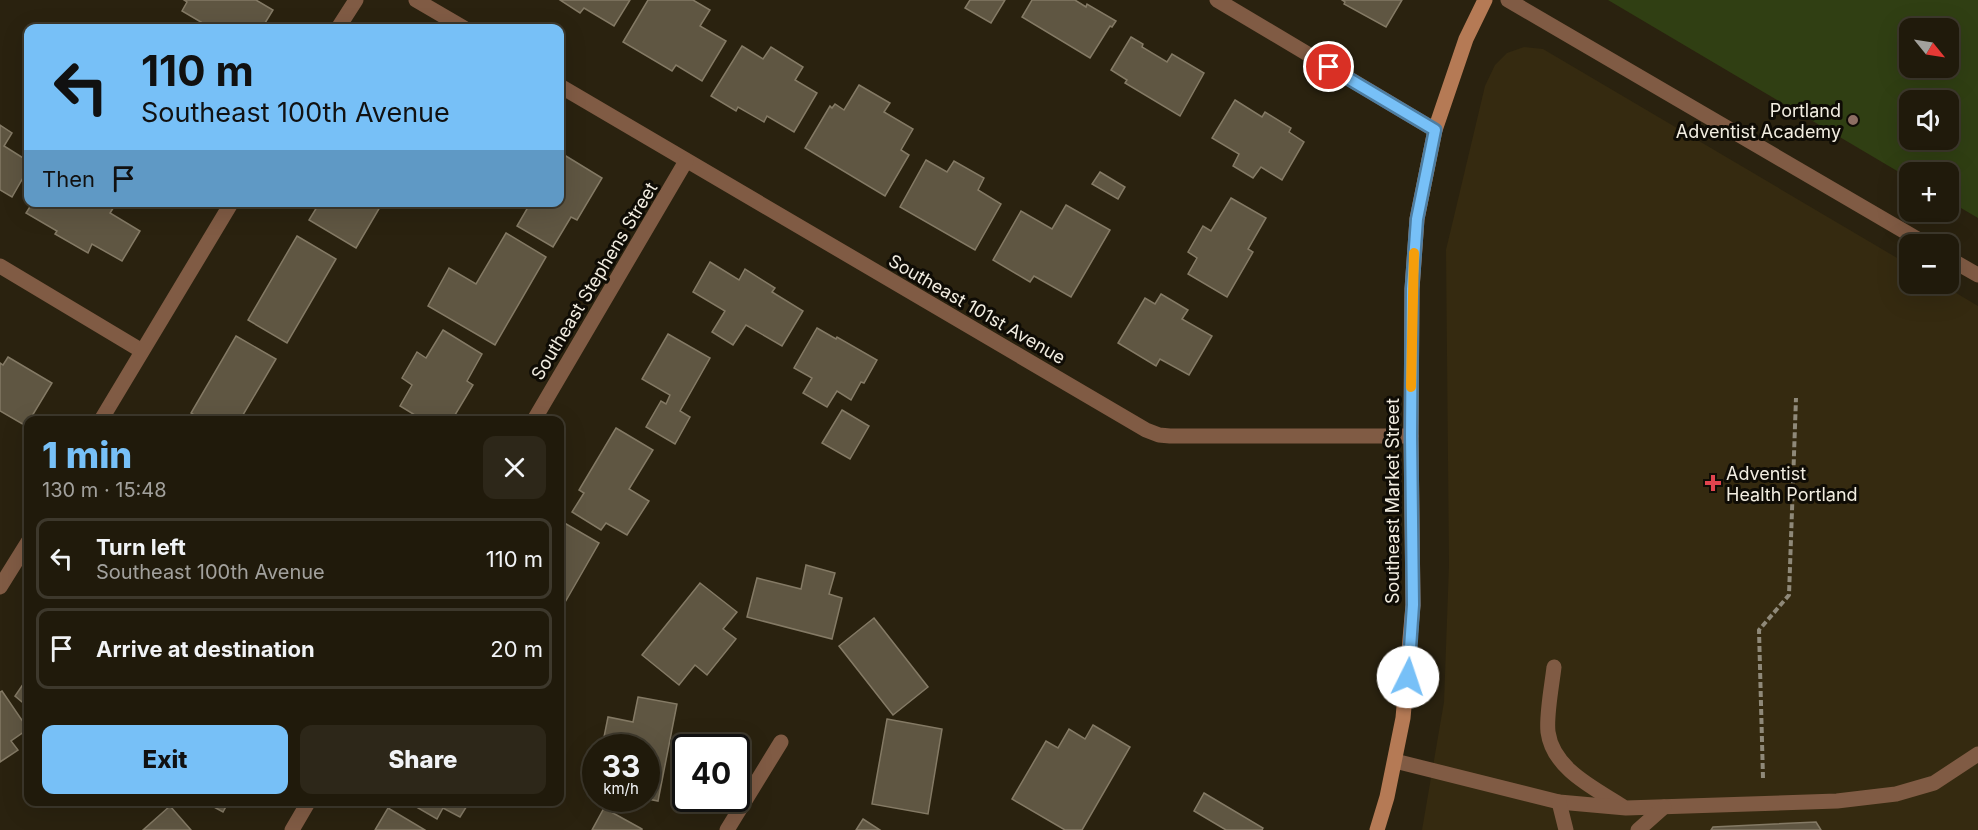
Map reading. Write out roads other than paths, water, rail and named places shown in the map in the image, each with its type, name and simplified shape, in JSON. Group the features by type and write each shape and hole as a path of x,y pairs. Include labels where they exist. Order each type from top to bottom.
{"street":[{"path":"341,24 356,0"},
{"path":"416,0 457,24"},
{"path":"1217,0 1435,130"},
{"name":"Southeast Market Street","path":"1377,830 1395,761 1403,718 1413,605 1411,436 1414,250 1417,219 1435,130 1466,39 1485,0"},
{"path":"1508,0 1909,234"},
{"name":"Southeast 101st Avenue","path":"564,88 1146,430 1159,435 1411,436"},
{"name":"Southeast Stephens Street","path":"536,416 686,161"},
{"path":"103,416 229,207"},
{"path":"1959,264 1978,275"},
{"path":"0,266 142,351"},
{"path":"0,587 24,548"},
{"path":"1554,667 1548,731 1553,752 1577,778 1626,808"},
{"path":"727,830 781,742"},
{"path":"1395,761 1559,802 1626,808 1837,801 1896,794 1934,783 1978,754"},
{"path":"1559,802 1566,830"},
{"path":"292,830 306,806"},
{"path":"1638,830 1664,807"}],"place":[{"name":"Portland Adventist Academy","path":"1853,120"},
{"name":"Adventist Health Portland","path":"1713,483"}]}
